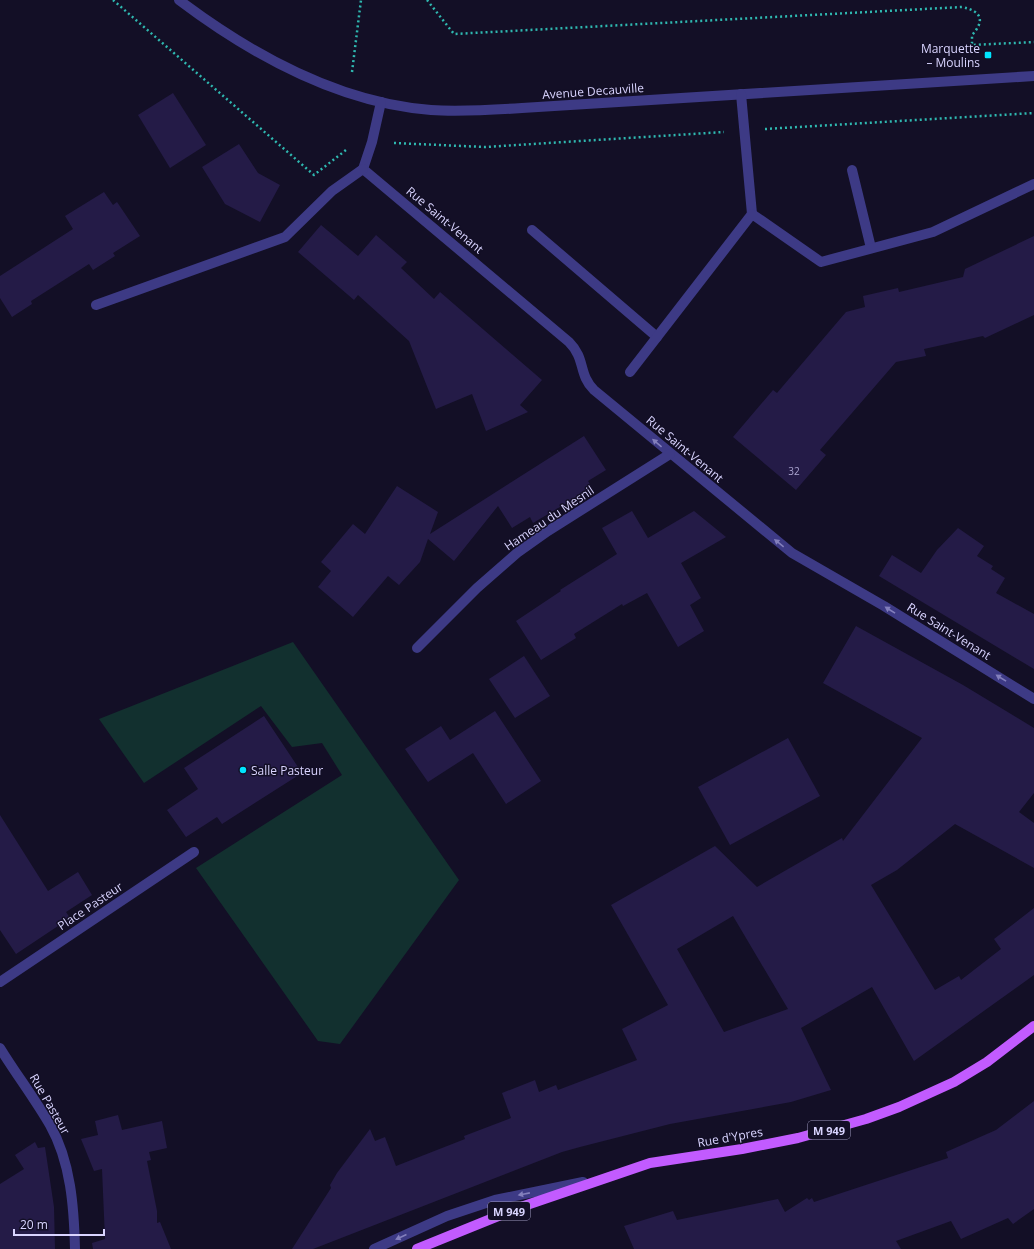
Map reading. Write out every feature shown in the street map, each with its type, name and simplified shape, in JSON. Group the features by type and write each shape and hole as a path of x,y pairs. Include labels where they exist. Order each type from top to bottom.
{"main road":[{"name":"Rue d'Ypres","path":"417,1249 487,1219 650,1163 749,1148 798,1138 866,1119 899,1107 954,1082 987,1062 1034,1026"}],"street":[{"name":"Avenue Decauville","path":"179,0 218,28 265,56 312,79 349,93 381,102 430,110 477,111 1034,76"},
{"path":"630,372 752,214 742,94"},
{"path":"96,305 285,237 332,191 363,169 372,142 381,102"},
{"name":"Rue Saint-Venant","path":"363,169 577,349 581,357 588,383 670,454 792,553 884,606 1034,699"},
{"path":"852,170 872,248"},
{"path":"752,214 821,262 933,232 1034,184"},
{"path":"532,230 657,337"},
{"name":"Hameau du Mesnil","path":"417,648 477,588 517,553 548,531 670,454"},
{"name":"Place Pasteur","path":"0,982 194,852"},
{"name":"Rue Pasteur","path":"0,1048 50,1125 57,1140 71,1194 75,1249"},
{"path":"374,1249 448,1216 488,1202 603,1178"}],"path":[{"path":"349,93 361,0"},
{"path":"427,0 454,34 962,7 976,13 980,21 980,25 972,35 972,45 1034,42"}],"green space":[{"path":"293,642 459,880 340,1044 318,1041 196,868 342,775 322,743 292,747 261,706 144,783 99,719"}],"building":[{"path":"173,93 206,145 170,168 138,115"},
{"path":"239,144 258,173 280,185 260,222 225,204 202,167"},
{"path":"104,192 113,205 117,202 140,236 113,253 115,256 93,270 89,264 31,301 32,304 12,317 0,298 0,276 73,229 65,216"},
{"path":"321,225 358,256 376,235 407,262 401,268 434,299 440,292 542,380 520,405 528,412 486,431 472,394 436,409 409,341 358,295 354,300 298,252"},
{"path":"1034,236 1034,315 985,338 983,336 924,349 926,356 896,362 820,450 826,455 796,490 733,437 773,390 777,393 846,312 865,307 863,296 898,288 899,292 963,277 965,269"},
{"path":"584,436 606,470 588,481 592,488 533,523 530,517 512,528 498,506 454,561 428,539 420,562 399,585 388,576 353,617 318,587 331,571 321,562 353,524 365,534 397,486 438,512 430,534"},
{"path":"632,511 648,538 694,511 726,537 681,563 701,598 690,605 704,631 678,647 647,593 623,606 622,604 574,634 576,638 541,660 516,621 561,591 560,590 617,554 602,528"},
{"path":"958,528 984,546 977,556 993,566 991,569 1005,578 996,593 1034,614 1034,669 879,576 892,555 921,573 937,550"},
{"path":"856,626 963,685 1034,728 1034,793 1019,812 1034,823 1034,868 955,824 897,870 871,885 935,990 959,976 961,980 1001,949 994,939 1034,908 1034,975 914,1061 872,987 801,1028 831,1090 791,1102 670,1124 562,1152 313,1249 292,1249 331,1188 330,1185 337,1173 370,1129 375,1141 385,1137 396,1166 465,1139 464,1136 511,1118 502,1093 535,1080 539,1092 556,1085 558,1090 637,1060 622,1029 668,1005 611,905 715,846 757,887 842,838 843,841 922,738 823,683","holes":["733,916 788,1009 724,1032 677,949"]},
{"path":"524,656 550,696 515,718 489,679"},
{"path":"495,711 541,781 506,804 473,753 428,782 405,749 441,726 450,740"},
{"name":"Salle Pasteur","path":"264,716 302,773 222,824 217,817 186,837 167,810 198,789 184,768"},
{"path":"788,738 820,796 730,845 698,787"},
{"path":"0,815 48,891 78,872 92,895 66,912 70,918 16,954 0,930"},
{"path":"1034,1101 1034,1209 1013,1224 1008,1218 961,1239 951,1221 896,1241 901,1249 634,1249 624,1226 673,1211 677,1220 778,1199 785,1212 807,1198 809,1200 812,1198 814,1202 948,1158 946,1152 996,1130"},
{"path":"118,1115 122,1130 162,1121 167,1148 149,1152 151,1160 147,1161 157,1211 157,1223 160,1222 171,1249 93,1249 92,1243 105,1239 102,1169 94,1171 81,1139 98,1135 95,1121"},
{"path":"35,1142 38,1148 45,1147 54,1207 55,1249 0,1249 0,1184 24,1169 15,1155"}],"place":[{"name":"Marquette – Moulins","path":"988,55"},
{"name":"Salle Pasteur","path":"243,770"}]}
